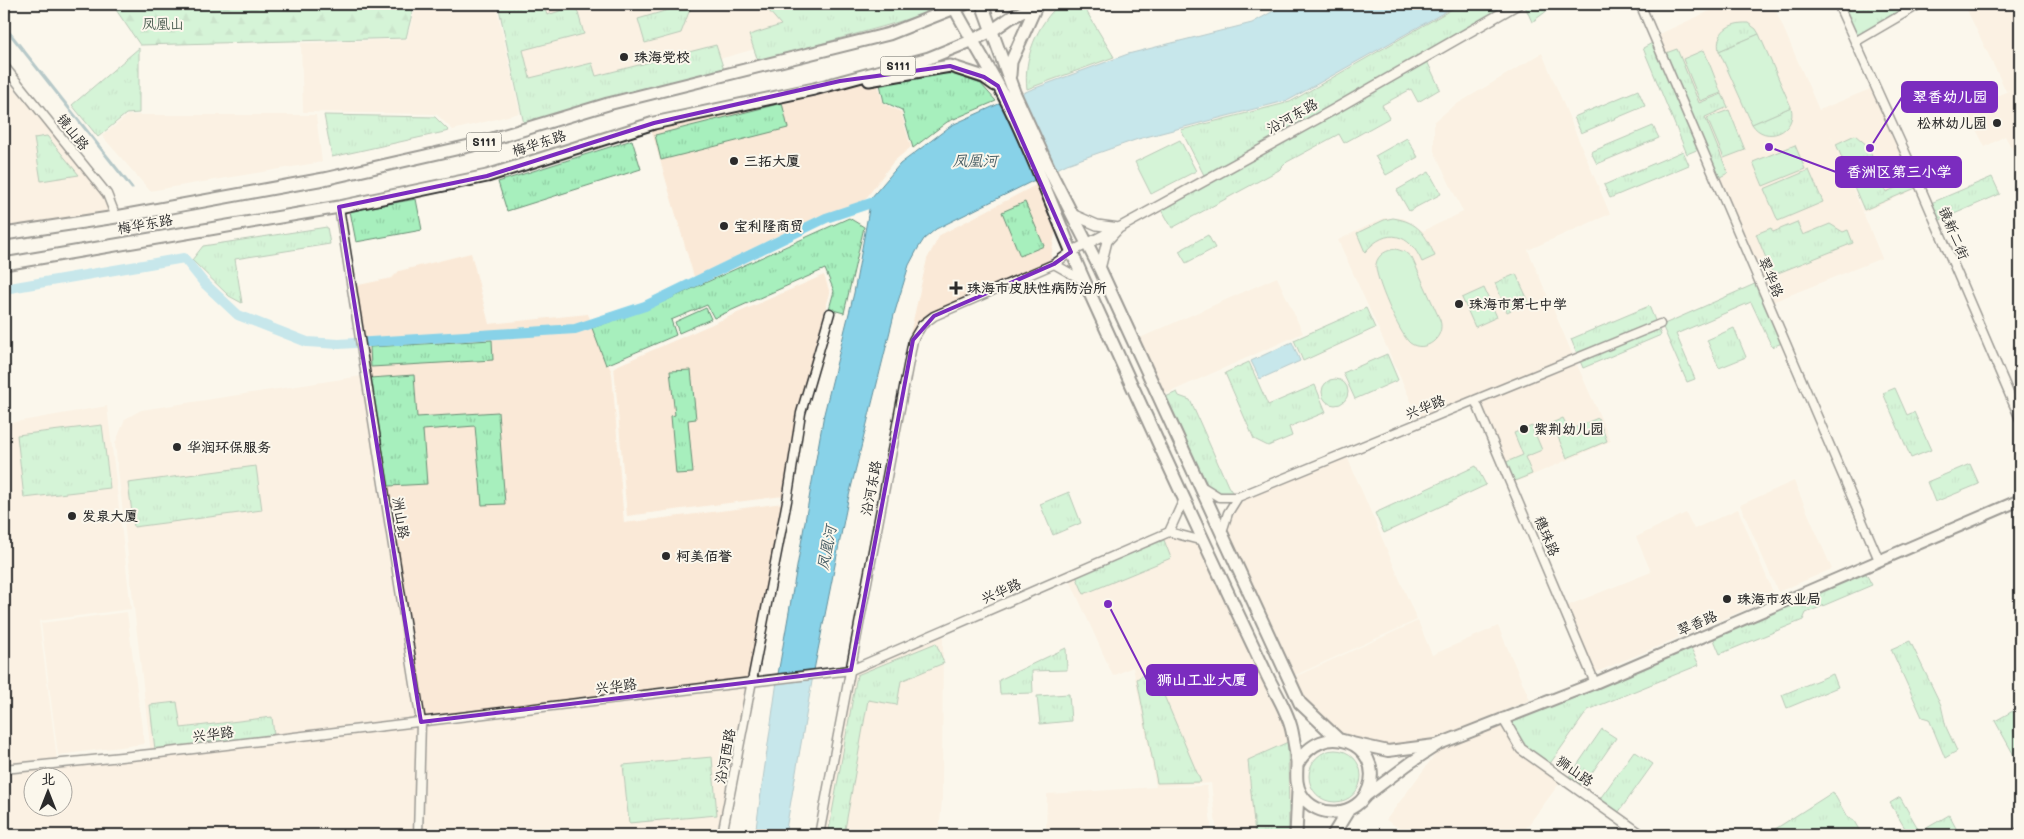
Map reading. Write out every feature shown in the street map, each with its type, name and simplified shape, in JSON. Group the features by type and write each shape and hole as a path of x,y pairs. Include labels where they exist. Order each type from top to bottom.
{"main road":[{"path":"982,4 1010,79"},
{"path":"1037,4 1011,62 1009,94 1071,252 1203,541 1292,728 1298,789 1296,835"},
{"name":"梅华东路","path":"4,264 339,207 487,176 654,123 814,89 929,58 993,30 1010,18 1037,4"},
{"path":"960,6 971,41 998,86"},
{"name":"梅华东路","path":"4,234 116,217 324,179 469,146 608,104 889,34 960,6"},
{"path":"840,81 880,79 950,66 984,77 1009,94 1074,215 1100,269 1300,703 1336,738"},
{"name":"翠香路","path":"1439,744 1595,683 2020,500"},
{"path":"1297,765 1303,753 1325,739 1336,738 1388,751 1439,744"},
{"path":"1352,743 1362,751 1368,762 1369,787 1362,799"},
{"path":"1298,789 1304,799 1313,807 1325,812 1337,813 1349,809 1410,763 1439,744"},
{"path":"1333,835 1349,809"}],"street":[{"name":"沿河东路","path":"1100,269 1107,241 1119,228 1333,110 1518,4"},
{"name":"翠华路","path":"1640,4 1879,560"},
{"name":"镜新二街","path":"1838,4 1910,163 2020,419"},
{"path":"1855,42 1920,4"},
{"name":"镜山路","path":"4,66 107,194 116,217"},
{"name":"洲山路","path":"339,207 421,722 418,835"},
{"path":"1074,215 1096,225 1119,228"},
{"path":"1071,252 1119,228"},
{"name":"沿河东路","path":"819,835 913,340 922,325 934,316 1054,264 1071,252"},
{"path":"1054,264 1084,281"},
{"name":"沿河西路","path":"722,835 787,501 801,412 830,313"},
{"name":"兴华路","path":"1238,497 1660,324"},
{"name":"穗珠路","path":"1475,400 1595,683"},
{"path":"1198,484 1219,497 1238,497"},
{"path":"1221,535 1228,513 1238,497"},
{"path":"1184,499 1169,532 1203,541"},
{"name":"兴华路","path":"4,769 160,753 851,670 1169,532"},
{"name":"狮山路","path":"1503,718 1521,749 1642,835"},
{"path":"2015,835 2020,832"}],"highlighted area":[{"path":"950,66 984,77 998,86 1071,252 1054,264 934,316 913,340 851,670 421,722 339,207 487,176 654,123 840,81"}],"shaded area":[{"path":"426,4 496,4 520,113 453,130 436,114 303,112 301,43 407,39 416,7"},
{"name":"珠海党校","path":"510,4 914,4 536,111"},
{"path":"1725,4 1773,4 1819,110 1875,87 1922,186 1864,212 1828,129 1882,258 1770,303 1655,36"},
{"path":"1964,4 2020,4 2020,164 2005,136 1985,147 1966,110 2010,90 2006,91"},
{"name":"珠海市第七中学","path":"1542,53 1610,214 1528,250 1574,358 1420,421 1338,240 1384,218 1403,218 1423,231 1463,212 1434,151 1434,122 1452,107"},
{"path":"4,76 119,210 4,230"},
{"path":"877,81 883,103 901,112 911,147 893,162 864,201 819,216 694,277 651,129 840,83"},
{"path":"128,115 316,115 322,162 150,191 102,136"},
{"name":"珠海市皮肤性病防治所","path":"1038,184 1056,228 1050,263 933,313 908,343 927,259 940,235"},
{"path":"471,253 489,324 588,314 612,373 624,523 783,503 719,835 4,835 4,769 22,767 22,816 72,816 72,766 33,766 151,754 115,444 125,419 141,410 368,375 354,286 392,278 399,271"},
{"path":"824,275 830,293 796,415 783,496 627,516 614,367"},
{"path":"1277,277 1303,333 1159,397 1133,341"},
{"name":"紫荆幼儿园","path":"1575,360 1611,441 1512,484 1477,400"},
{"path":"107,406 131,609 39,621 57,759 4,765 4,424"},
{"path":"1346,454 1417,620 1289,678 1222,535 1239,498"},
{"path":"1794,481 1832,569 1778,592 1740,505"},
{"path":"1738,509 1775,597 1592,674 1564,607 1651,572 1636,537 1686,513 1694,529"},
{"path":"1169,532 1203,541 1292,728 1296,835 1217,835 1211,783 1156,787 1133,667 1113,676 1068,576"},
{"path":"127,612 144,744 58,755 41,623"},
{"path":"1418,621 1432,655 1498,626 1530,700 1422,745 1388,749 1337,737 1301,702 1290,679"},
{"path":"943,635 942,800 939,835 823,835 853,673"},
{"path":"1503,719 1521,750 1562,780 1521,835 1409,835 1386,820 1440,748"},
{"path":"1207,786 1212,835 1046,835 1047,794 1156,787"}],"green space":[{"name":"凤凰山","path":"112,4 420,4 414,6 406,38 140,45"},
{"path":"498,4 543,4 547,15 576,6 584,34 523,50 530,78 592,63 596,76 716,45 724,70 524,124"},
{"path":"666,4 692,4 681,33 645,43 638,19 668,10"},
{"path":"763,4 955,4 885,26 758,61 749,35 781,25"},
{"path":"1060,4 1082,4 1114,57 1027,89 1027,66 1033,43 1038,32"},
{"path":"1461,4 1515,4 1205,177 1181,130 1290,102"},
{"path":"1524,4 1556,4 1532,22"},
{"path":"1843,4 1882,4 1885,10 1896,4 1914,4 1858,37"},
{"path":"1748,23 1759,34 1719,51 1719,38 1729,26"},
{"path":"1759,34 1791,107 1752,124 1719,51"},
{"path":"1654,42 1699,149 1687,154 1643,48"},
{"path":"139,48 139,113 126,114 98,137 72,105"},
{"path":"1677,49 1699,103 1722,94 1728,107 1705,117 1728,173 1718,178 1666,53"},
{"path":"1704,50 1721,93 1700,101 1683,59"},
{"path":"1426,59 1440,89 1418,102 1411,89 1382,105 1389,118 1344,143 1339,134 1287,162 1279,170 1172,228 1161,208"},
{"path":"931,73 953,74 981,84 996,101 947,122 913,148 902,110 884,102 880,84"},
{"path":"1638,90 1645,106 1581,133 1574,117"},
{"path":"782,103 788,128 661,160 655,135"},
{"path":"1791,107 1792,116 1790,123 1779,133 1765,134 1752,124"},
{"path":"1729,110 1745,150 1724,158 1707,118"},
{"path":"324,115 435,117 449,131 332,157"},
{"path":"1653,126 1659,138 1597,164 1591,152"},
{"path":"1855,135 1868,146 1873,158 1851,167 1856,178 1868,187 1882,182 1886,192 1915,180 1918,187 1864,210 1836,144"},
{"path":"47,136 79,175 41,181 34,138"},
{"path":"1407,138 1418,157 1386,175 1375,156"},
{"path":"632,140 641,169 507,211 498,182"},
{"path":"1180,140 1196,171 1151,194 1135,162"},
{"path":"1795,145 1805,169 1763,186 1753,162"},
{"path":"1683,151 1689,165 1610,198 1604,185"},
{"path":"1809,170 1823,202 1778,221 1764,189"},
{"path":"1429,172 1441,194 1409,211 1397,190"},
{"path":"1992,177 2000,194 1938,221 1931,203"},
{"path":"416,199 422,230 356,242 350,211"},
{"path":"1025,202 1044,246 1020,256 1002,212"},
{"path":"849,218 864,227 844,313 829,309 834,291 825,269 714,318 707,305 671,320 676,335 606,365 592,328 647,309"},
{"path":"1393,218 1409,223 1420,230 1435,256 1422,262 1411,245 1397,237 1390,236 1373,244 1365,252 1357,233 1384,220"},
{"path":"1797,222 1803,235 1830,224 1843,232 1848,230 1853,243 1773,275 1756,234 1771,228 1773,232"},
{"path":"327,227 330,244 235,259 242,303 229,296 192,260 203,246"},
{"path":"1208,235 1215,248 1186,263 1179,251"},
{"path":"1396,249 1405,252 1412,258 1440,320 1440,332 1437,338 1428,345 1416,346 1406,338 1394,318 1376,271 1377,261 1383,253"},
{"path":"1516,274 1529,302 1507,312 1495,283"},
{"path":"1757,283 1782,343 1772,347 1751,302 1676,334 1695,379 1687,382 1662,325"},
{"path":"1484,288 1497,317 1475,327 1462,298"},
{"path":"1649,306 1661,335 1583,368 1571,339"},
{"path":"706,308 711,319 679,333 675,322"},
{"path":"1366,308 1375,328 1303,361 1294,340"},
{"path":"1734,328 1746,357 1719,368 1707,340"},
{"path":"492,340 493,360 371,367 370,347"},
{"path":"1387,354 1398,380 1355,399 1343,373"},
{"path":"1249,362 1268,405 1315,385 1326,412 1289,427 1292,436 1268,446 1254,439 1225,373"},
{"path":"691,370 696,419 688,420 693,473 676,474 671,416 675,415 670,371"},
{"path":"414,375 417,417 498,412 505,504 482,505 475,426 423,430 427,484 389,486 370,378"},
{"path":"1335,379 1344,383 1348,392 1344,401 1335,405 1326,401 1322,392 1326,383"},
{"path":"1895,388 1907,415 1914,412 1931,450 1911,458 1883,393"},
{"path":"1177,392 1179,396 1190,400 1228,486 1234,495 1220,494 1200,482 1161,399"},
{"path":"1563,418 1569,430 1598,418 1607,441 1567,458 1552,423"},
{"path":"102,425 110,488 24,498 17,435"},
{"path":"1532,426 1542,450 1525,457 1532,474 1512,482 1504,463 1523,455 1514,433"},
{"path":"1970,464 1979,484 1935,502 1927,482"},
{"path":"256,466 262,510 134,527 128,483"},
{"path":"1476,466 1486,485 1384,533 1375,513"},
{"path":"1069,492 1081,523 1053,535 1040,504"},
{"path":"1164,540 1171,558 1084,594 1076,576"},
{"path":"1864,570 1872,585 1806,613 1803,620 1720,654 1712,635"},
{"path":"1910,641 1941,705 1946,727 1957,751 1945,758 1929,719 1922,717 1891,649"},
{"path":"936,643 944,663 901,681 897,705 868,700 844,835 828,835 857,675"},
{"path":"1689,644 1699,665 1588,710 1549,765 1525,747 1508,719"},
{"path":"1066,648 1067,670 1032,671 1033,693 1000,694 999,680"},
{"path":"1153,669 1201,782 1157,783 1137,679"},
{"path":"1833,674 1838,687 1787,708 1782,695"},
{"path":"1069,694 1071,721 1040,724 1037,696"},
{"path":"177,702 181,728 272,717 274,735 155,750 150,705"},
{"path":"2020,707 2020,726 2014,730 2020,740 2020,766 1995,721"},
{"path":"1602,729 1616,738 1582,787 1569,777"},
{"path":"1288,742 1289,835 1255,835 1248,760"},
{"path":"1330,750 1340,750 1354,757 1361,771 1361,781 1354,795 1340,802 1330,802 1320,798 1313,791 1309,781 1309,771 1313,761 1320,754"},
{"path":"1634,751 1653,764 1618,813 1599,800"},
{"path":"712,757 717,815 629,823 623,765"},
{"path":"1833,792 1847,817 1854,821 1862,835 1773,835 1769,833"},
{"path":"1900,797 1920,832 1949,815 1957,830 1948,835 1909,835 1890,803"}],"water":[{"name":"凤凰河","path":"1286,4 1459,4 1289,100 1138,139 1067,164 936,229 924,239 909,265 894,315 848,500 814,670 785,835 755,835 778,674 824,414 854,293 871,198 900,164 952,125 1030,90 1128,54 1252,23"},
{"path":"1292,342 1300,361 1260,379 1251,361"}],"waterway":[{"path":"4,26 132,188"},
{"path":"4,289 184,258 204,283 238,315 307,342 339,344 575,329 645,306 826,218 883,199"}],"place":[{"name":"珠海党校","path":"624,57"},
{"name":"松林幼儿园","path":"1997,123"},
{"name":"香洲区第三小学","path":"1769,147"},
{"name":"翠香幼儿园","path":"1870,148"},
{"name":"三拓大厦","path":"734,161"},
{"name":"宝利隆商贸","path":"724,226"},
{"name":"珠海市皮肤性病防治所","path":"956,288"},
{"name":"珠海市第七中学","path":"1459,304"},
{"name":"紫荆幼儿园","path":"1524,429"},
{"name":"华润环保服务","path":"177,447"},
{"name":"发泉大厦","path":"72,516"},
{"name":"柯美佰誉","path":"666,556"},
{"name":"珠海市农业局","path":"1727,599"},
{"name":"狮山工业大厦","path":"1108,604"}]}
